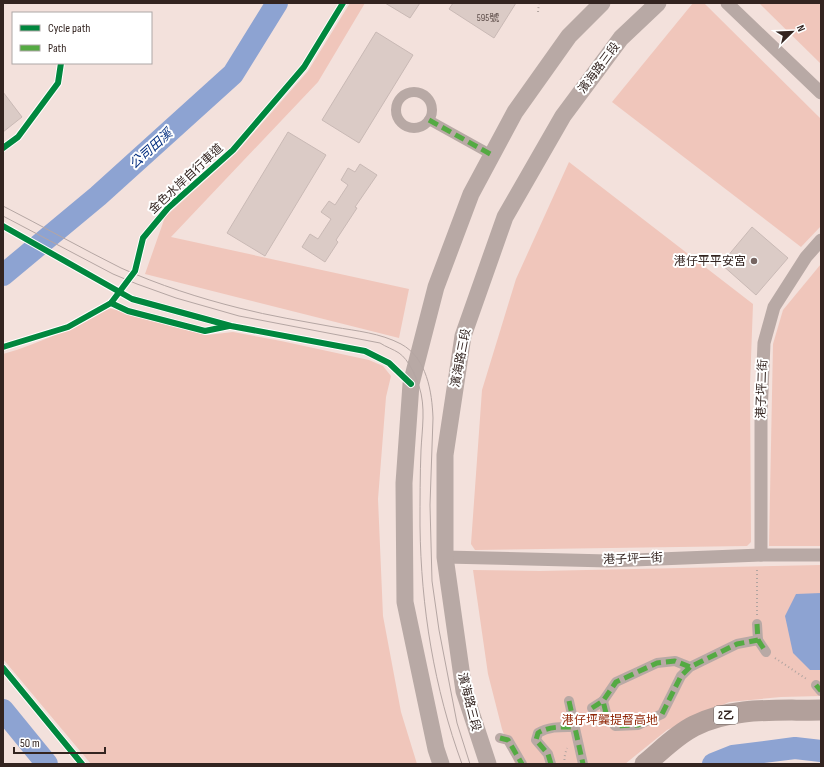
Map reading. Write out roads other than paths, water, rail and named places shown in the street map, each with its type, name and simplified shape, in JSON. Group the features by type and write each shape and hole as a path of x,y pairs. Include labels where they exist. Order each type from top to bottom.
{"main road":[{"name":"2乙","path":"645,764 693,726 718,716 742,712 821,710"}],"street":[{"path":"442,764 436,749 405,602 404,483 411,384 436,287 471,194 516,112 569,36 602,3"},
{"name":"濱海路三段","path":"488,764 464,690 446,557 445,455 463,336 505,217 563,116 621,38 658,3"},
{"path":"727,3 821,92"},
{"path":"429,120 492,155"},
{"name":"港子坪二街","path":"759,558 764,343 774,307 806,257 821,240"},
{"name":"港子坪一街","path":"446,557 608,560 759,558 821,555"},
{"path":"757,624 758,640 766,652"},
{"path":"603,701 606,714 615,726 638,725 662,714 681,676 690,667 737,644 758,640"},
{"path":"592,708 603,701 616,682 657,663 676,661 690,667"},
{"path":"569,701 583,764"},
{"path":"551,764 548,754 536,740 538,733 544,729 575,727"},
{"path":"500,738 508,740 522,764"}],"water":[{"path":"821,593 821,670 810,670 793,653 785,616 796,594"}],"waterway":[{"name":"公司田溪","path":"3,275 98,196 233,74 277,3"},
{"name":"公司田溪","path":"3,710 47,764"},
{"name":"公司田溪","path":"713,764 733,756 795,748 821,751"}],"tram line":[{"path":"3,206 121,268 179,291 251,311 385,337 401,344 410,350 417,358 426,376 429,387 433,418 430,505 432,581 439,630 457,723 470,764"},
{"path":"3,216 113,274 176,298 239,316 380,343 403,356 411,368 417,382 422,402 423,418 420,526 426,617 444,706 462,764"}],"place":[{"name":"港仔平平安宮","path":"754,261"}],"park label":[{"name":"港仔坪龔提督高地","path":"610,720"}]}
